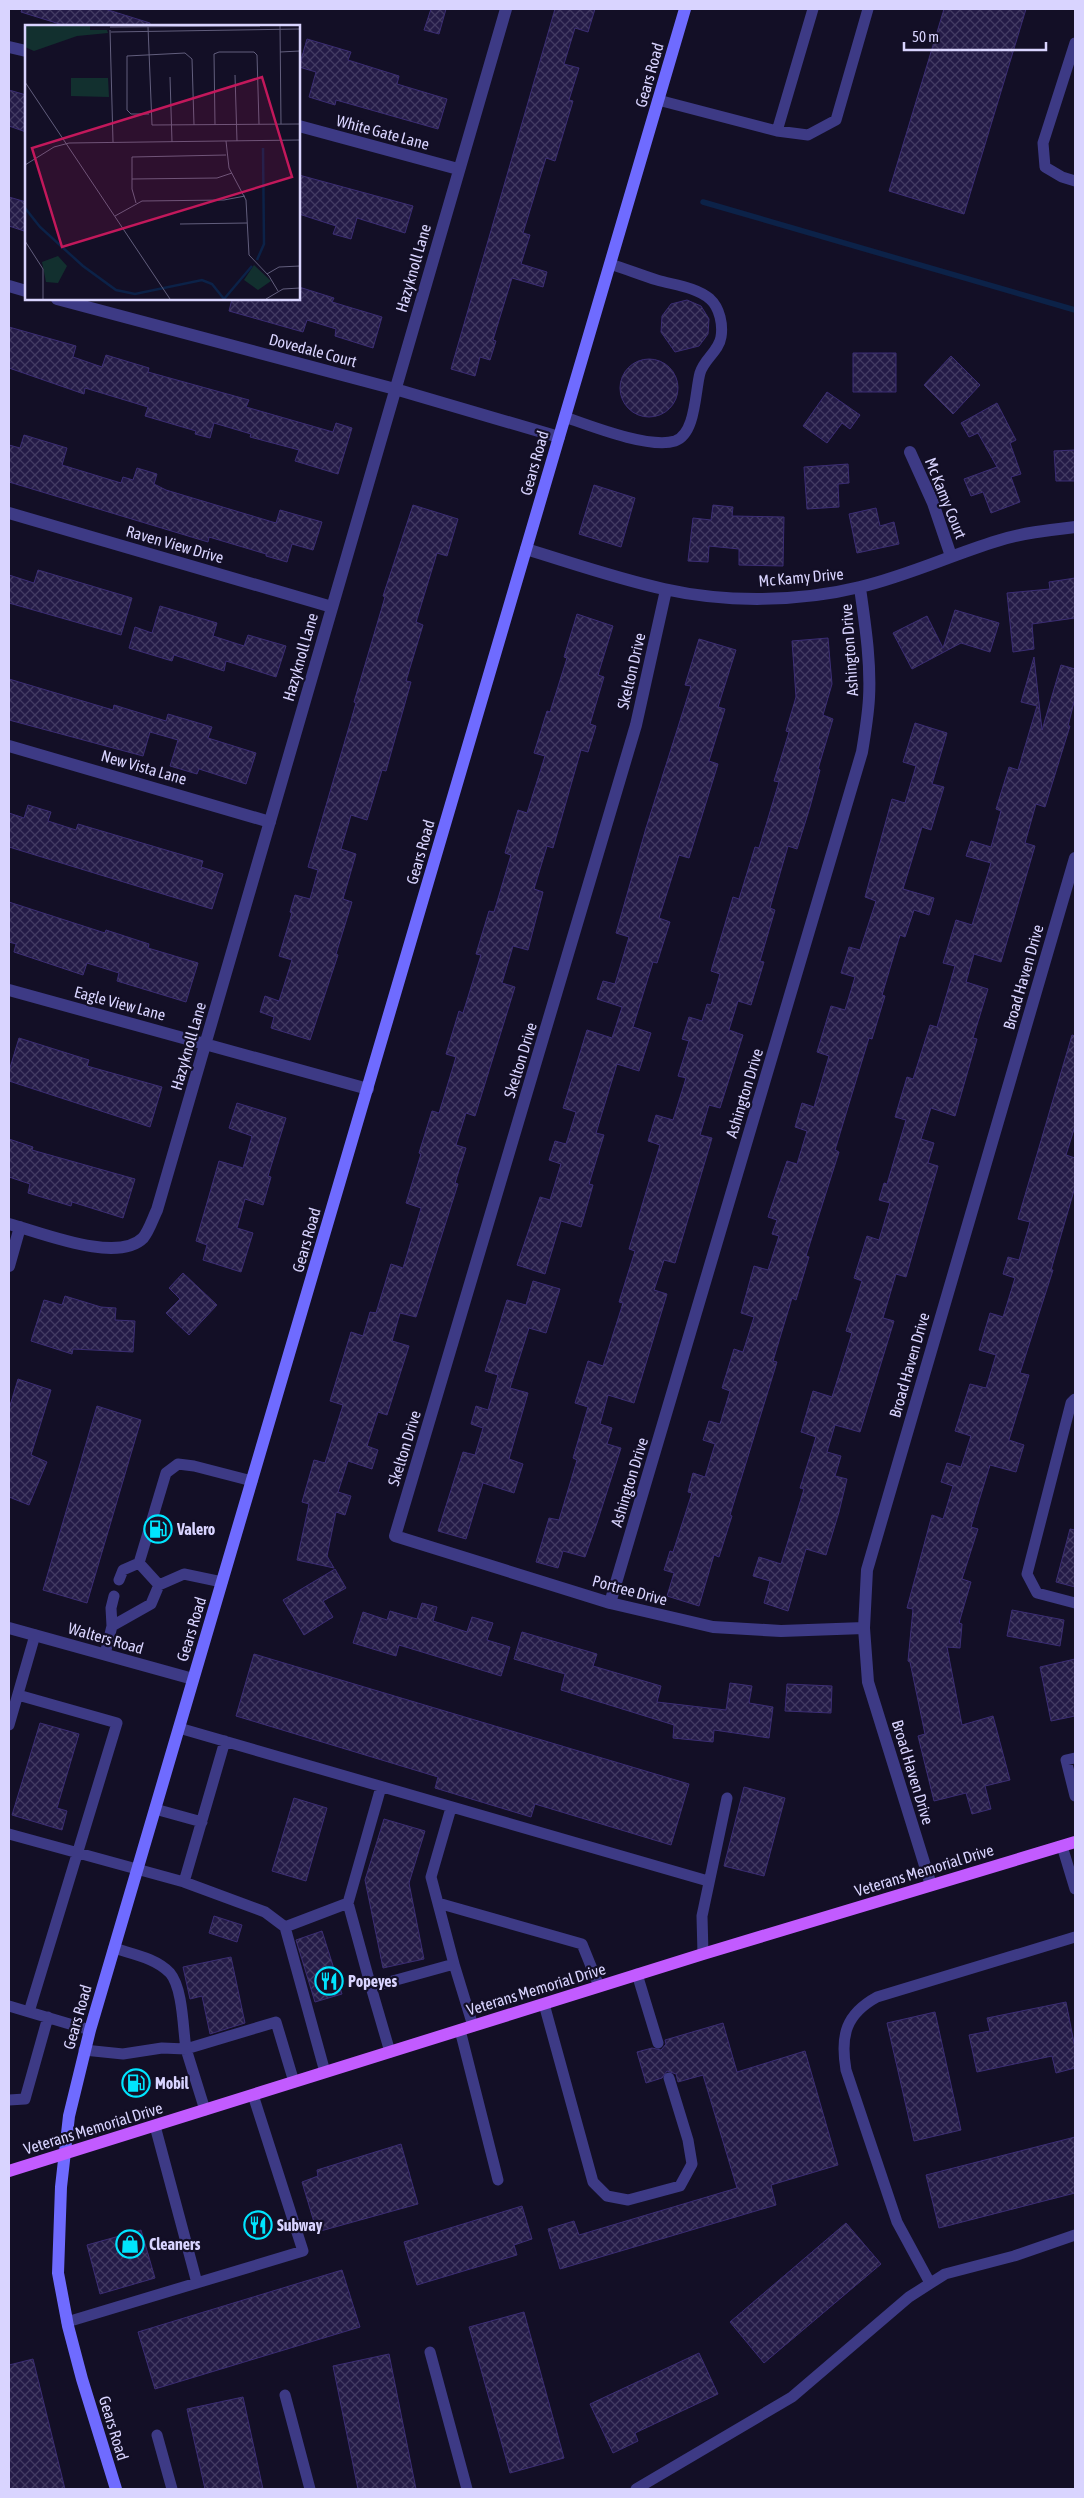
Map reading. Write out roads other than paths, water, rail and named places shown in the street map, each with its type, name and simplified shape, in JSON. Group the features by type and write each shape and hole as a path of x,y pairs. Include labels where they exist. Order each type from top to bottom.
{"main road":[{"name":"Gears Road","path":"116,2489 68,2322 58,2273 64,2154 68,2116 84,2050 136,1870 368,1089 685,9"},
{"name":"Veterans Memorial Drive","path":"9,2171 637,1974 1075,1842"}],"street":[{"name":"Hazyknoll Lane","path":"14,1225 94,1247 114,1248 132,1246 144,1237 157,1210 506,9"},
{"path":"9,46 25,51"},
{"name":"White Gate Lane","path":"300,126 458,169"},
{"path":"9,286 25,290"},
{"name":"Dovedale Court","path":"61,300 395,389 559,436"},
{"name":"Mc Kamy Court","path":"910,452 933,503 952,556"},
{"name":"Raven View Drive","path":"9,513 332,607"},
{"name":"Mc Kamy Drive","path":"526,549 666,590 699,596 749,598 802,597 860,588 998,540 1047,530 1075,527"},
{"name":"Ashington Drive","path":"610,1602 862,752 870,678 868,638 860,588"},
{"name":"Skelton Drive","path":"395,1536 636,725 666,590"},
{"name":"New Vista Lane","path":"9,746 270,822"},
{"name":"Broad Haven Drive","path":"931,1885 868,1682 863,1599 867,1570 1075,858"},
{"name":"Eagle View Lane","path":"9,990 368,1089"},
{"path":"9,1266 14,1225"},
{"name":"Portree Drive","path":"395,1536 610,1602 687,1621 736,1629 781,1631 864,1628"},
{"name":"Walters Road","path":"9,1628 193,1680"}],"lane":[{"path":"777,131 813,9"},
{"path":"658,100 777,131 808,134 836,120 868,9"},
{"path":"1075,43 1043,143 1045,167 1062,177 1075,180"},
{"path":"565,417 602,430 653,442 677,440 685,434 692,419 700,372 708,358 719,345 722,321 716,307 709,298 688,288 610,264"},
{"path":"1075,1400 1070,1403 1027,1574 1037,1593 1075,1603"},
{"path":"119,1580 123,1570 139,1563 166,1473 178,1464 194,1466 252,1481"},
{"path":"139,1563 159,1584"},
{"path":"112,1626 151,1604 159,1584 184,1574 222,1582"},
{"path":"106,1654 112,1626 114,1596"},
{"path":"9,1725 35,1634"},
{"path":"18,1695 117,1723 29,2012"},
{"path":"179,1728 708,1881"},
{"path":"184,1882 226,1741"},
{"path":"1075,1758 1066,1760 1075,1796"},
{"path":"381,1787 348,1903 390,2052"},
{"path":"703,1954 702,1916 727,1798"},
{"path":"451,1808 431,1876 454,1964 473,2026"},
{"path":"155,1809 202,1822"},
{"path":"9,1834 184,1882 264,1912 285,1927 325,2072"},
{"path":"1062,1846 1075,1889"},
{"path":"285,1927 348,1903"},
{"path":"438,1903 582,1944 599,1986"},
{"path":"930,2283 896,2222 846,2070 843,2052 845,2032 861,2005 878,1997 1075,1938"},
{"path":"114,1948 148,1958 170,1974 178,1989 186,2049 205,2110"},
{"path":"371,1987 454,1964"},
{"path":"637,1974 658,2043"},
{"path":"544,2004 593,2182 607,2196 628,2200 680,2186 692,2164 688,2140 670,2078"},
{"path":"9,2006 90,2030"},
{"path":"9,2100 25,2099 48,2018"},
{"path":"84,2050 124,2054 162,2048 186,2049 276,2022 294,2082"},
{"path":"460,2030 498,2180"},
{"path":"68,2322 303,2251 253,2095"},
{"path":"155,2126 198,2283"},
{"path":"636,2489 792,2397 909,2297 945,2274 1014,2256 1075,2235"},
{"path":"430,2352 467,2489"},
{"path":"285,2395 310,2489"},
{"path":"157,2435 172,2489"}],"waterway":[{"path":"703,202 1075,310"}],"place":[{"name":"Valero","path":"158,1529"},
{"name":"Popeyes","path":"329,1981"},
{"name":"Mobil","path":"136,2083"},
{"name":"Subway","path":"258,2225"},
{"name":"Cleaners","path":"130,2244"}]}
